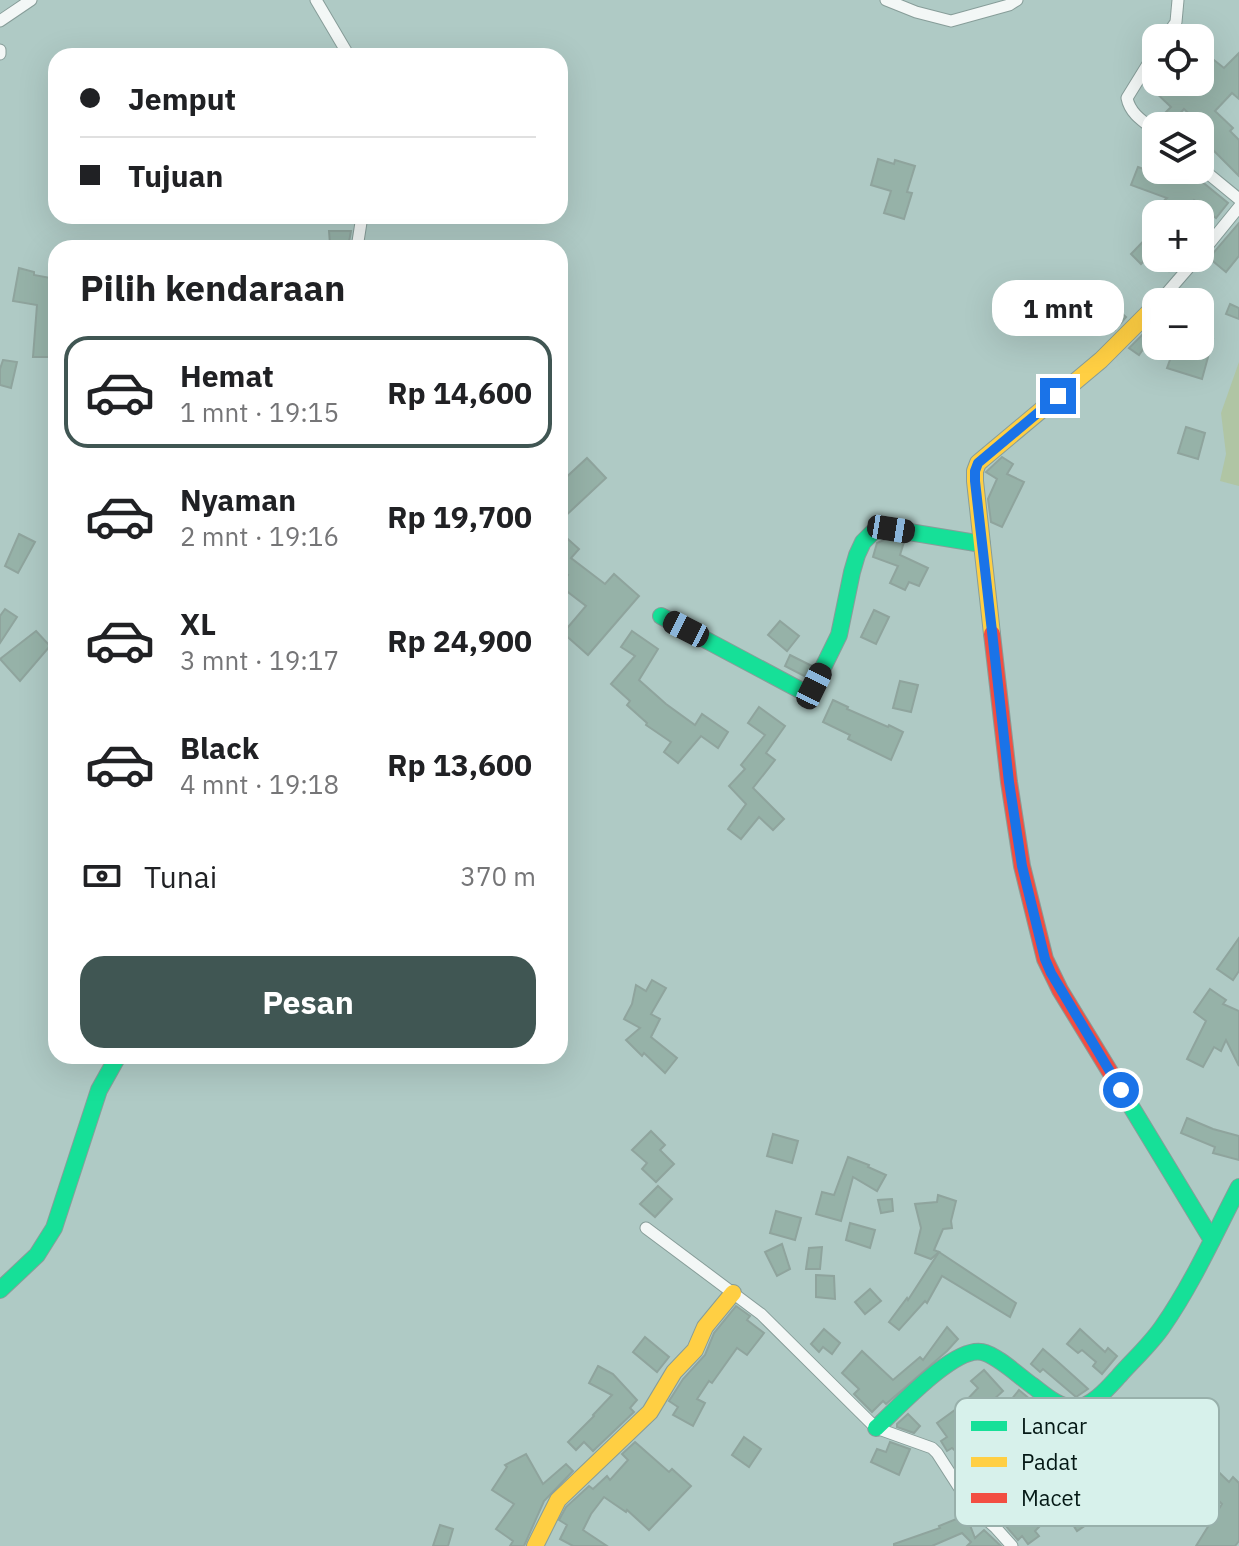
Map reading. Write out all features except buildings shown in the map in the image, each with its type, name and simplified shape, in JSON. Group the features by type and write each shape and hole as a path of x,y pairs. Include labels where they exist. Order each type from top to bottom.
{"street":[{"path":"0,21 31,0"},
{"path":"316,0 344,48"},
{"path":"886,0 951,21 1017,0"},
{"path":"1175,24 1178,0"},
{"path":"1142,74 1127,98 1129,107 1142,120"},
{"path":"1214,178 1239,199"},
{"path":"1214,238 1239,207"},
{"path":"1172,288 1185,272"},
{"path":"1142,320 1101,360 978,463 975,481 1009,782 1022,866 1045,959 1060,990 1212,1240"},
{"path":"661,616 800,690 808,691 814,686 837,640 857,553 872,531 885,528 982,544"},
{"path":"0,1290 37,1255 54,1228 99,1090 112,1064"},
{"path":"1095,1398 1162,1328 1239,1187"},
{"path":"646,1228 766,1319 876,1428 932,1448 955,1482"},
{"path":"535,1546 553,1507 650,1412 674,1372 695,1350 705,1327 733,1293"},
{"path":"876,1428 949,1362 966,1353 982,1352 993,1357 1049,1398"},
{"path":"994,1526 1012,1546"}],"green space":[{"path":"1239,362 1239,486 1220,481 1226,454 1221,413"}],"traffic: fast":[{"path":"661,616 800,690 808,691 814,686 839,635 857,555 863,542 873,532 885,528 982,544"},
{"path":"0,1290 37,1255 54,1228 99,1090 114,1064"},
{"path":"1118,1085 1212,1240"},
{"path":"1097,1398 1142,1352 1174,1310 1239,1187"},
{"path":"876,1428 942,1368 970,1353 982,1352 994,1357 1049,1398"}],"traffic: slow":[{"path":"992,634 975,481 978,463 1101,360 1142,319"},
{"path":"535,1546 558,1500 650,1412 674,1372 695,1350 705,1327 733,1293"}],"traffic: jam":[{"path":"992,634 1022,866 1045,959 1060,990 1118,1085"}],"route":[{"path":"1058,396 978,463 975,481 1009,782 1022,866 1051,973 1121,1090"}]}
